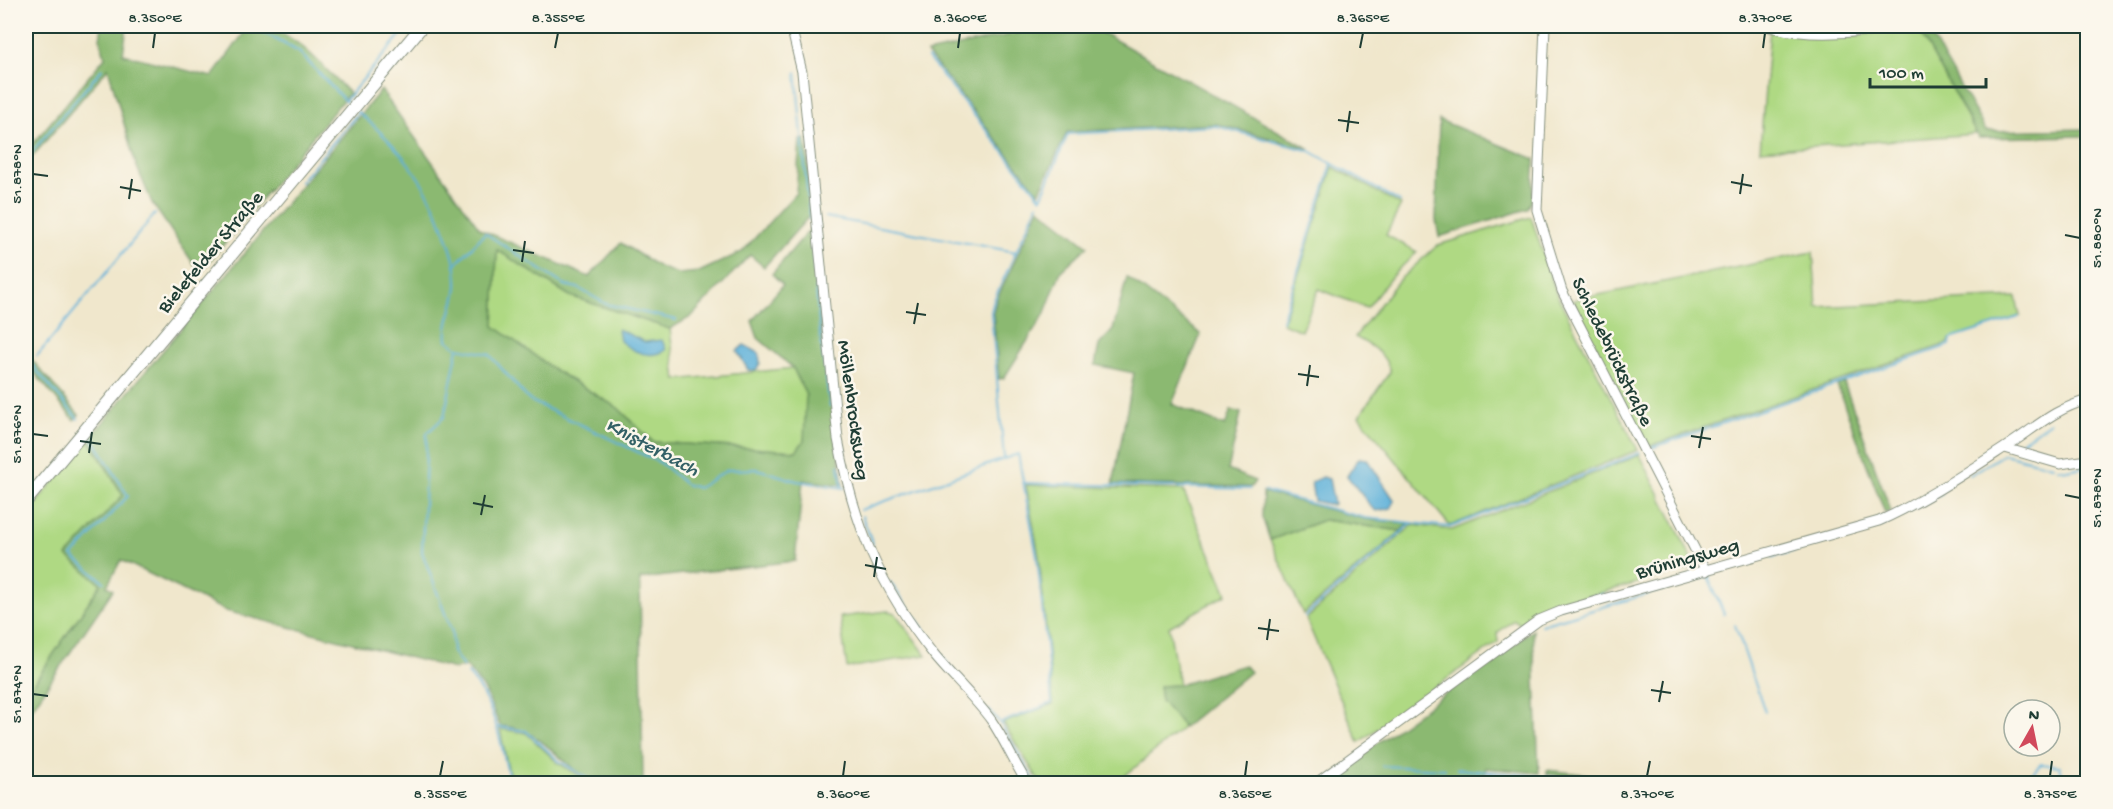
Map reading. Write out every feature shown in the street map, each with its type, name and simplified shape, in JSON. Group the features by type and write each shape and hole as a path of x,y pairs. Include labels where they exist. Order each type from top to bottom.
{"main road":[{"name":"Bielefelder Straße","path":"26,501 422,26"}],"street":[{"name":"Möllenbrocksweg","path":"791,26 802,72 838,439 847,488 863,538 890,591 933,654 991,720 1028,783"},
{"name":"Schledebrückstraße","path":"1545,26 1537,210 1540,221 1562,291 1706,571"},
{"path":"1766,26 1796,31 1845,33 1898,26"},
{"name":"Brüningsweg","path":"1315,783 1539,620 1561,611 1879,521 1902,511 2005,448 2064,406 2088,400"},
{"path":"2005,448 2060,464 2088,460"}],"green space":[{"path":"102,26 127,26 123,54 212,77 249,26 264,27 279,32 305,49 349,93 200,273 152,203 135,162 108,68 26,164 26,152 105,57 100,39"},
{"path":"1048,26 1081,26 1101,32 1310,149 1217,124 1067,132 1039,193 927,53"},
{"path":"1917,26 1976,134 1760,150 1770,29 1845,37"},
{"path":"1917,26 1926,26 1986,131 2087,129 2087,136 1979,138"},
{"path":"381,90 480,229 589,277 621,243 659,267 678,274 699,272 742,252 796,193 800,140 806,139 813,212 764,267 750,255 691,317 670,329 570,296 497,250 494,326 556,371 618,408 653,442 796,451 804,441 806,395 793,368 758,338 752,321 783,285 772,274 814,224 822,332 843,485 803,480 795,561 640,579 643,783 615,785 600,783 574,769 541,741 529,734 516,728 500,726 485,690 466,666 455,669 226,611 121,560 107,586 113,590 26,717 26,695 101,584 67,556 123,495 89,439"},
{"path":"1439,120 1535,159 1532,201 1527,209 1439,237 1436,220"},
{"path":"1333,167 1401,205 1386,235 1417,252 1392,276 1367,308 1319,289 1301,331 1283,323"},
{"path":"1039,208 1088,246 1061,271 1044,315 1004,378 999,379 993,313 996,301"},
{"path":"1531,217 1556,293 1638,450 1450,526 1359,416 1390,372 1381,355 1355,337 1398,281 1438,245"},
{"path":"497,249 570,296 670,329 676,380 793,368 806,395 807,415 804,442 796,451 653,442 618,408 556,371 494,326"},
{"path":"1813,252 1817,307 2016,297 2020,316 1950,339 1949,343 1647,447 1573,300"},
{"path":"1127,277 1201,334 1172,404 1225,426 1231,410 1241,413 1228,470 1255,481 1251,487 1113,484 1134,373 1095,365 1099,345 1113,330"},
{"path":"26,353 79,415 74,420 26,363"},
{"path":"1844,383 1891,511 1885,513 1837,385"},
{"path":"89,439 123,495 101,584 26,695 26,515"},
{"path":"1640,455 1696,567 1548,607 1520,624 1514,620 1497,633 1498,642 1359,742 1306,619 1413,525 1452,530"},
{"path":"1026,485 1183,490 1227,594 1169,627 1179,685 1159,686 1161,701 1184,727 1116,783 1041,784 1003,723 1053,704 1039,556"},
{"path":"1263,492 1365,519 1409,523 1401,531 1324,520 1270,540 1262,517"},
{"path":"1324,520 1401,531 1303,614 1270,540"},
{"path":"888,611 895,613 926,655 847,668 840,617"},
{"path":"1533,630 1539,773 1486,768 1485,783 1321,784"},
{"path":"1244,665 1250,672 1184,727 1161,701 1159,686 1179,685"},
{"path":"500,729 526,733 558,763 592,783 511,783"},
{"path":"1547,770 1651,783 1608,783 1607,781 1547,774"}],"water":[{"path":"618,329 645,342 662,340 666,350 653,354 636,351 620,341"},
{"path":"744,345 759,353 760,363 756,370 748,370 737,351"},
{"path":"1359,458 1367,459 1395,501 1391,508 1377,511 1373,509 1347,476"},
{"path":"1323,477 1329,479 1334,504 1332,505 1314,501 1311,482"}],"waterway":[{"name":"Knisterbach","path":"252,26 299,52 346,102"},
{"path":"345,101 408,26"},
{"path":"928,58 1041,198"},
{"path":"26,159 102,69"},
{"path":"796,73 810,221"},
{"name":"Knisterbach","path":"357,111 387,139 411,167 431,199 447,237 457,276 457,289 447,326 447,340 458,348 489,354 529,400 661,463 685,484 698,488 727,470 757,469 797,481 845,488"},
{"path":"300,182 358,113"},
{"path":"1041,198 1068,134 1216,126 1310,151 1400,202"},
{"path":"1282,321 1332,164"},
{"path":"1004,458 991,312 994,300 1038,204"},
{"path":"37,356 155,214"},
{"path":"825,217 1016,252"},
{"path":"811,230 820,334 830,406"},
{"path":"456,264 485,233 564,285 578,288 606,304 676,320"},
{"path":"1648,449 1950,345 1951,339 2019,317"},
{"path":"458,348 444,417 427,433 422,552 452,632 453,652 464,668"},
{"path":"26,358 78,419"},
{"path":"2015,446 2050,422"},
{"path":"92,437 128,496 72,556 104,582"},
{"path":"1264,491 1365,518 1450,527 1640,453"},
{"path":"860,510 1018,454 1037,556 1052,703 1000,723"},
{"path":"1970,475 2004,454 2053,466"},
{"path":"839,465 842,486"},
{"path":"2058,468 2067,470 2088,466"},
{"path":"1023,483 1250,489"},
{"path":"1772,557 1881,526 1942,493"},
{"name":"Knisterbach","path":"862,516 873,544"},
{"path":"1305,616 1412,523"},
{"path":"1708,576 1724,614"},
{"path":"1541,625 1710,576"},
{"name":"Knisterbach","path":"890,582 951,668"},
{"path":"1528,621 1549,609 1604,594"},
{"path":"1735,625 1765,712"},
{"path":"468,673 478,686 496,725 510,784"},
{"name":"Knisterbach","path":"989,710 1000,723 1036,784"},
{"path":"498,727 526,731 559,761 597,784"},
{"path":"2021,784 2041,764 2060,766 2065,784"},
{"path":"1382,766 1445,769"},
{"path":"1457,769 1606,783"}]}
